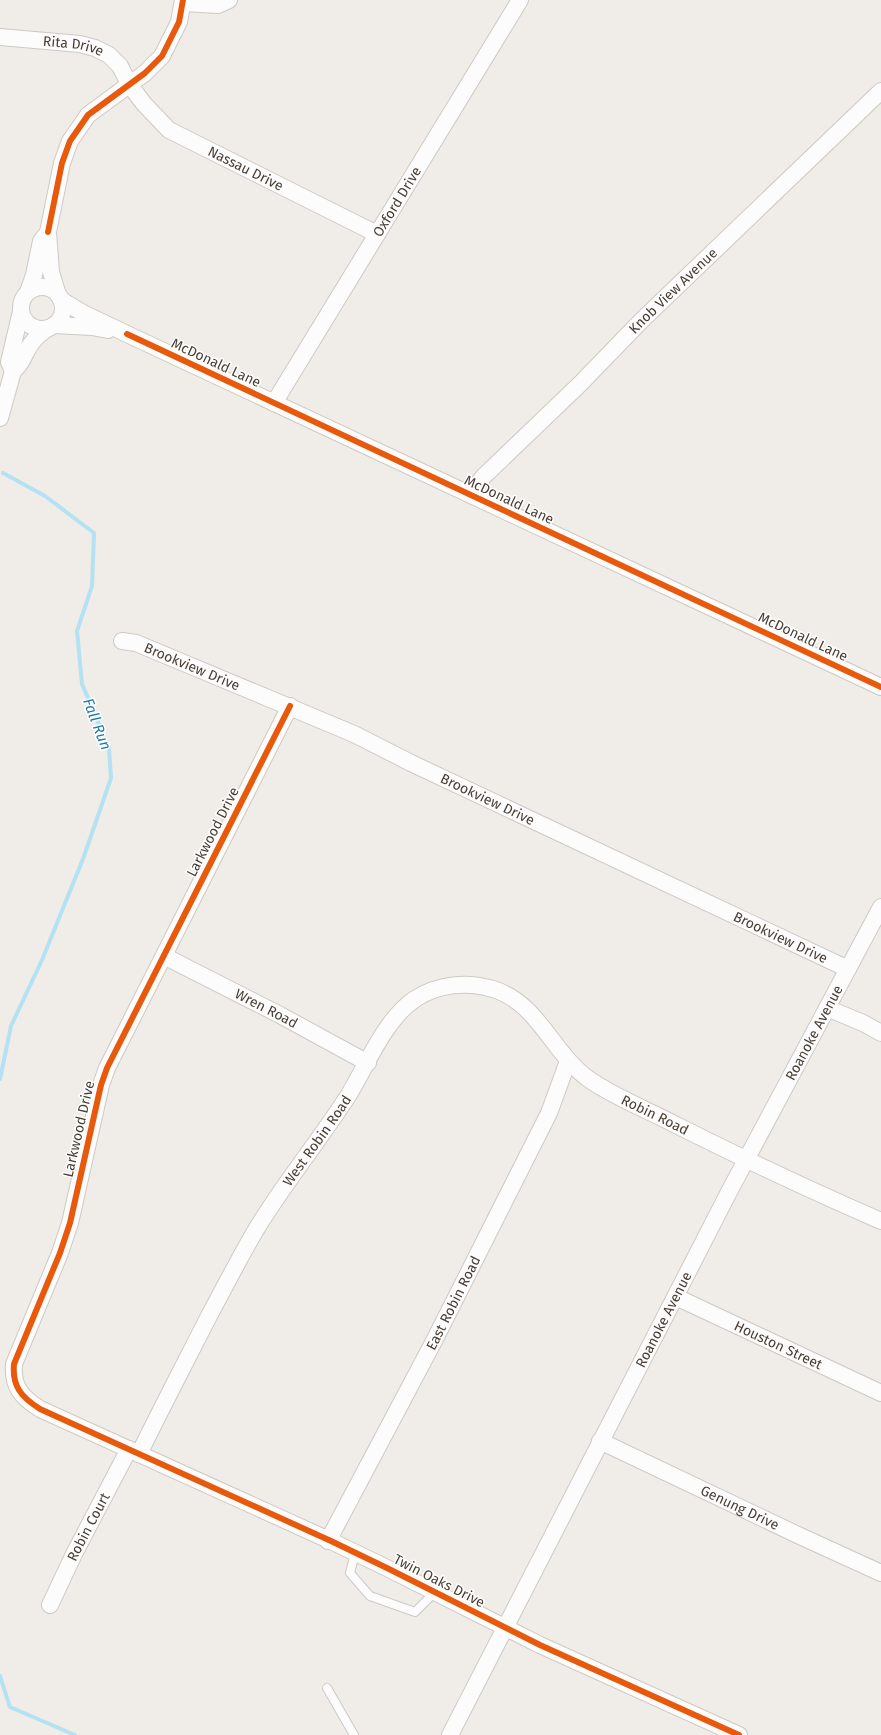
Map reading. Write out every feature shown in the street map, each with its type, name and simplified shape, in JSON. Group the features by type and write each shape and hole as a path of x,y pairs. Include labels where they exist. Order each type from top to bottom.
{"street":[{"path":"8,377 20,367 30,345 35,338 51,327 62,314 51,272 48,232 62,163 70,141 88,115 145,73 162,56 179,22 183,2 218,6 229,0"},
{"name":"Oxford Drive","path":"274,403 520,0"},
{"name":"Rita Drive","path":"0,37 80,44 95,48 109,55 120,66 129,84"},
{"name":"Nassau Drive","path":"129,84 144,104 169,130 377,234"},
{"name":"Knob View Avenue","path":"469,494 484,476 580,384 641,322 881,91"},
{"path":"0,418 8,377 9,362 21,311 21,304 28,292 34,274 41,241 48,232"},
{"path":"28,292 33,289 46,288 59,298"},
{"name":"McDonald Lane","path":"59,298 83,313 127,334 881,687"},
{"path":"21,311 23,318 33,327 51,327"},
{"name":"McDonald Lane","path":"51,327 92,327 127,334"},
{"name":"Brookview Drive","path":"122,641 136,643 354,734 411,763 848,969"},
{"name":"Larkwood Drive","path":"134,1451 40,1409 29,1402 16,1385 13,1375 14,1364 57,1259 70,1223 101,1085 107,1068 290,706"},
{"name":"Roanoke Avenue","path":"450,1735 730,1190 881,907"},
{"name":"Wren Road","path":"164,956 280,1015 368,1063"},
{"name":"West Robin Road","path":"134,1451 260,1222 331,1121 384,1035 403,1009 415,999 445,986 461,984 494,989 509,996 532,1014 568,1061"},
{"path":"827,1008 881,1033"},
{"name":"Robin Road","path":"568,1061 587,1078 599,1086 747,1160 881,1222"},
{"name":"East Robin Road","path":"328,1541 434,1341 549,1114 568,1061"},
{"name":"Houston Street","path":"676,1297 881,1393"},
{"name":"Genung Drive","path":"600,1441 800,1536 881,1572"},
{"name":"Twin Oaks Drive","path":"134,1451 355,1553 505,1628 739,1735"},
{"name":"Robin Court","path":"50,1604 74,1554 134,1451"}],"lane":[{"path":"355,1553 350,1573 370,1596 415,1612 435,1592"},
{"path":"327,1688 354,1735"}],"waterway":[{"name":"Fall Run","path":"0,1079 11,1026 42,960 83,859 111,778 109,748 82,684 77,631 92,586 94,533 45,496 3,473"},
{"path":"0,1676 10,1707 75,1735"}],"cycle path":[{"path":"48,232 62,163 70,141 88,115 145,73 162,56 179,22 183,0"},
{"path":"127,334 881,687"},
{"path":"290,706 107,1068 101,1085 70,1223 60,1253 14,1364 16,1385 23,1395 40,1409 331,1541 540,1645 739,1735"}]}
